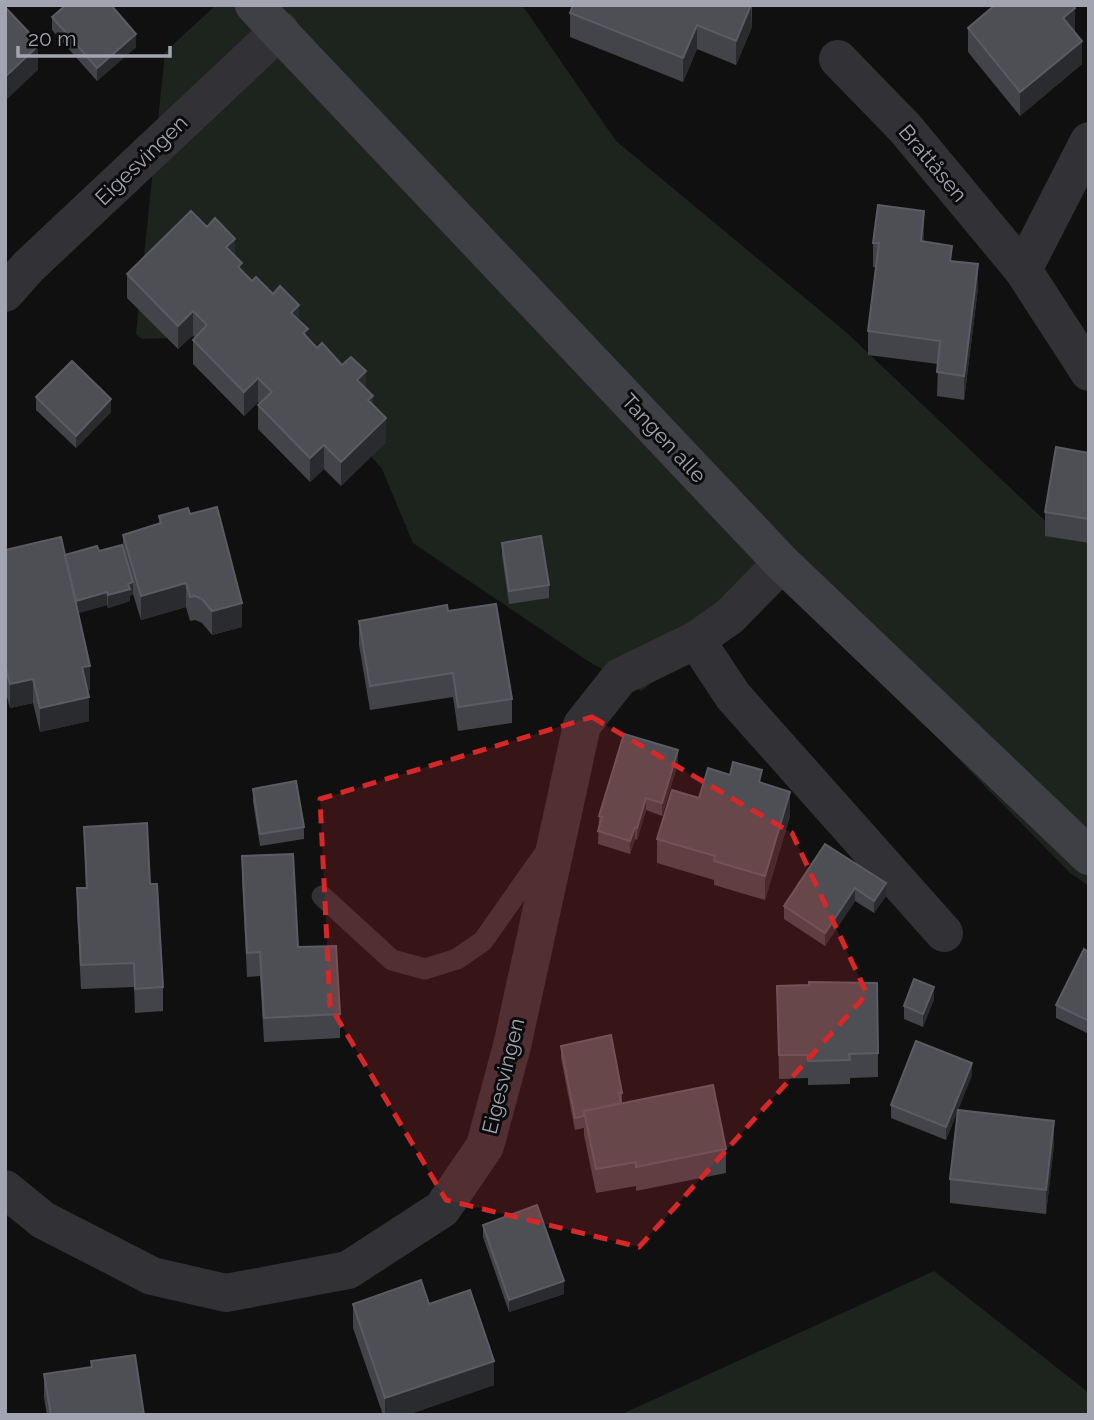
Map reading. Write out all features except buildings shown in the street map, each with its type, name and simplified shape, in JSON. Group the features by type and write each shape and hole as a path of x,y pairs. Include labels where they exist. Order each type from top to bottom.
{"main road":[{"name":"Tangen alle","path":"267,18 782,563 1089,856"}],"street":[{"name":"Eigesvingen","path":"5,293 267,18"},
{"name":"Brattåsen","path":"838,59 905,128 1023,270 1089,372"},
{"path":"1023,270 1089,141"},
{"name":"Eigesvingen","path":"5,1189 43,1220 152,1276 226,1293 348,1270 442,1209 485,1146 512,1046 582,724 620,677 696,639 729,617 782,563"},
{"path":"696,639 733,696 944,933"}],"lane":[{"path":"321,896 393,960 425,969 457,959 484,942 557,835"}],"highlighted area":[{"path":"592,717 792,833 867,994 639,1247 446,1200 330,1006 320,799"}],"shaded area":[{"path":"216,5 522,5 616,141 846,332 1061,536 1089,535 1089,886 1070,873 787,584 641,691 588,661 413,543 382,469 268,334 142,339 136,334 165,52"},
{"path":"934,1271 1089,1393 1089,1415 620,1415"}]}
